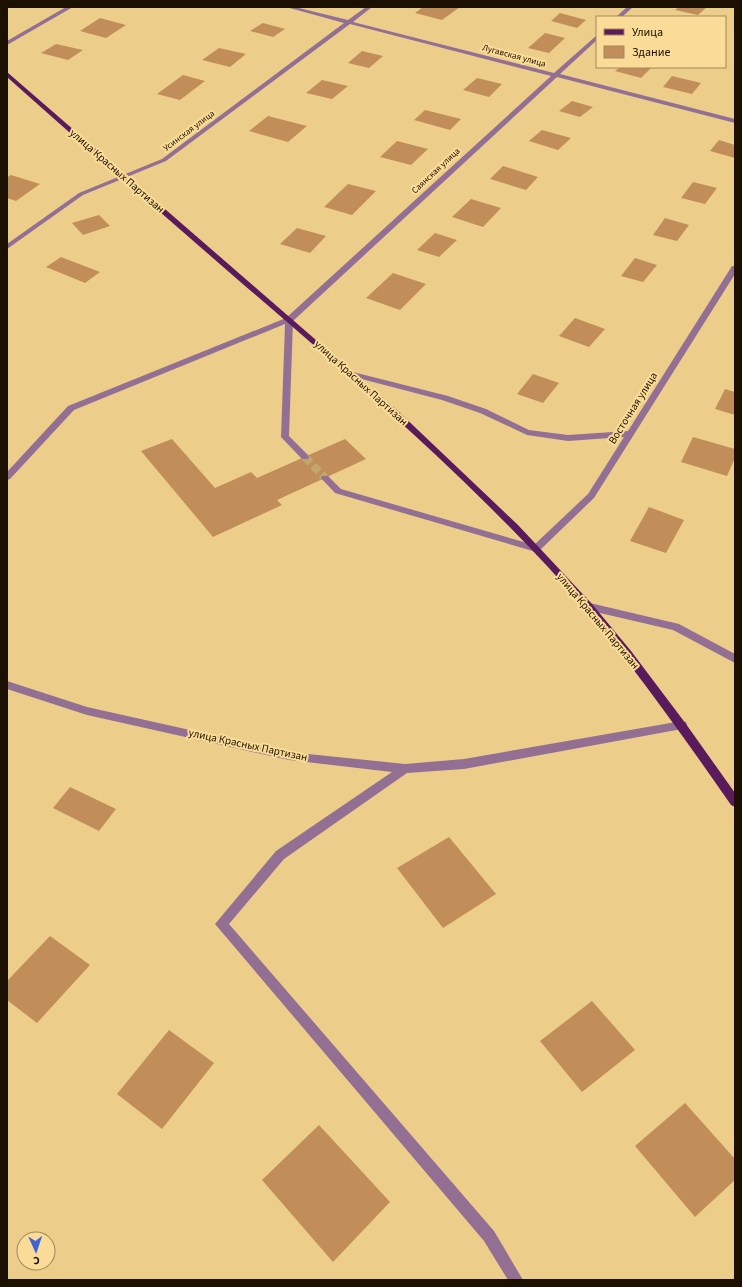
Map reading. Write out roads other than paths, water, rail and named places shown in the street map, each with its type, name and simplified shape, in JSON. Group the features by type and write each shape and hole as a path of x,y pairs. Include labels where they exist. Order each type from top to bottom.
{"main road":[{"name":"улица Красных Партизан","path":"7,74 124,178 353,374 463,476 536,550 590,608 682,725 735,802"}],"street":[{"path":"7,43 70,7"},
{"name":"Лугавская улица","path":"289,7 554,76 735,121"},
{"name":"Усинская улица","path":"7,247 82,194 124,178 164,160 369,7"},
{"path":"620,16 630,7"},
{"name":"Саянская улица","path":"289,320 596,38"},
{"name":"Восточная улица","path":"536,550 591,496 735,268"},
{"path":"7,477 71,408 289,320 285,437 305,457"},
{"path":"353,374 445,398 483,411 527,432 568,438 630,434"},
{"path":"325,478 338,491 536,550"},
{"path":"590,608 676,627 735,659"},
{"name":"улица Красных Партизан","path":"7,685 87,711 289,756 406,769 464,764 682,725"},
{"path":"406,769 280,855 221,924 489,1236 516,1280"}],"tunnel":[{"path":"305,457 325,478"}]}
